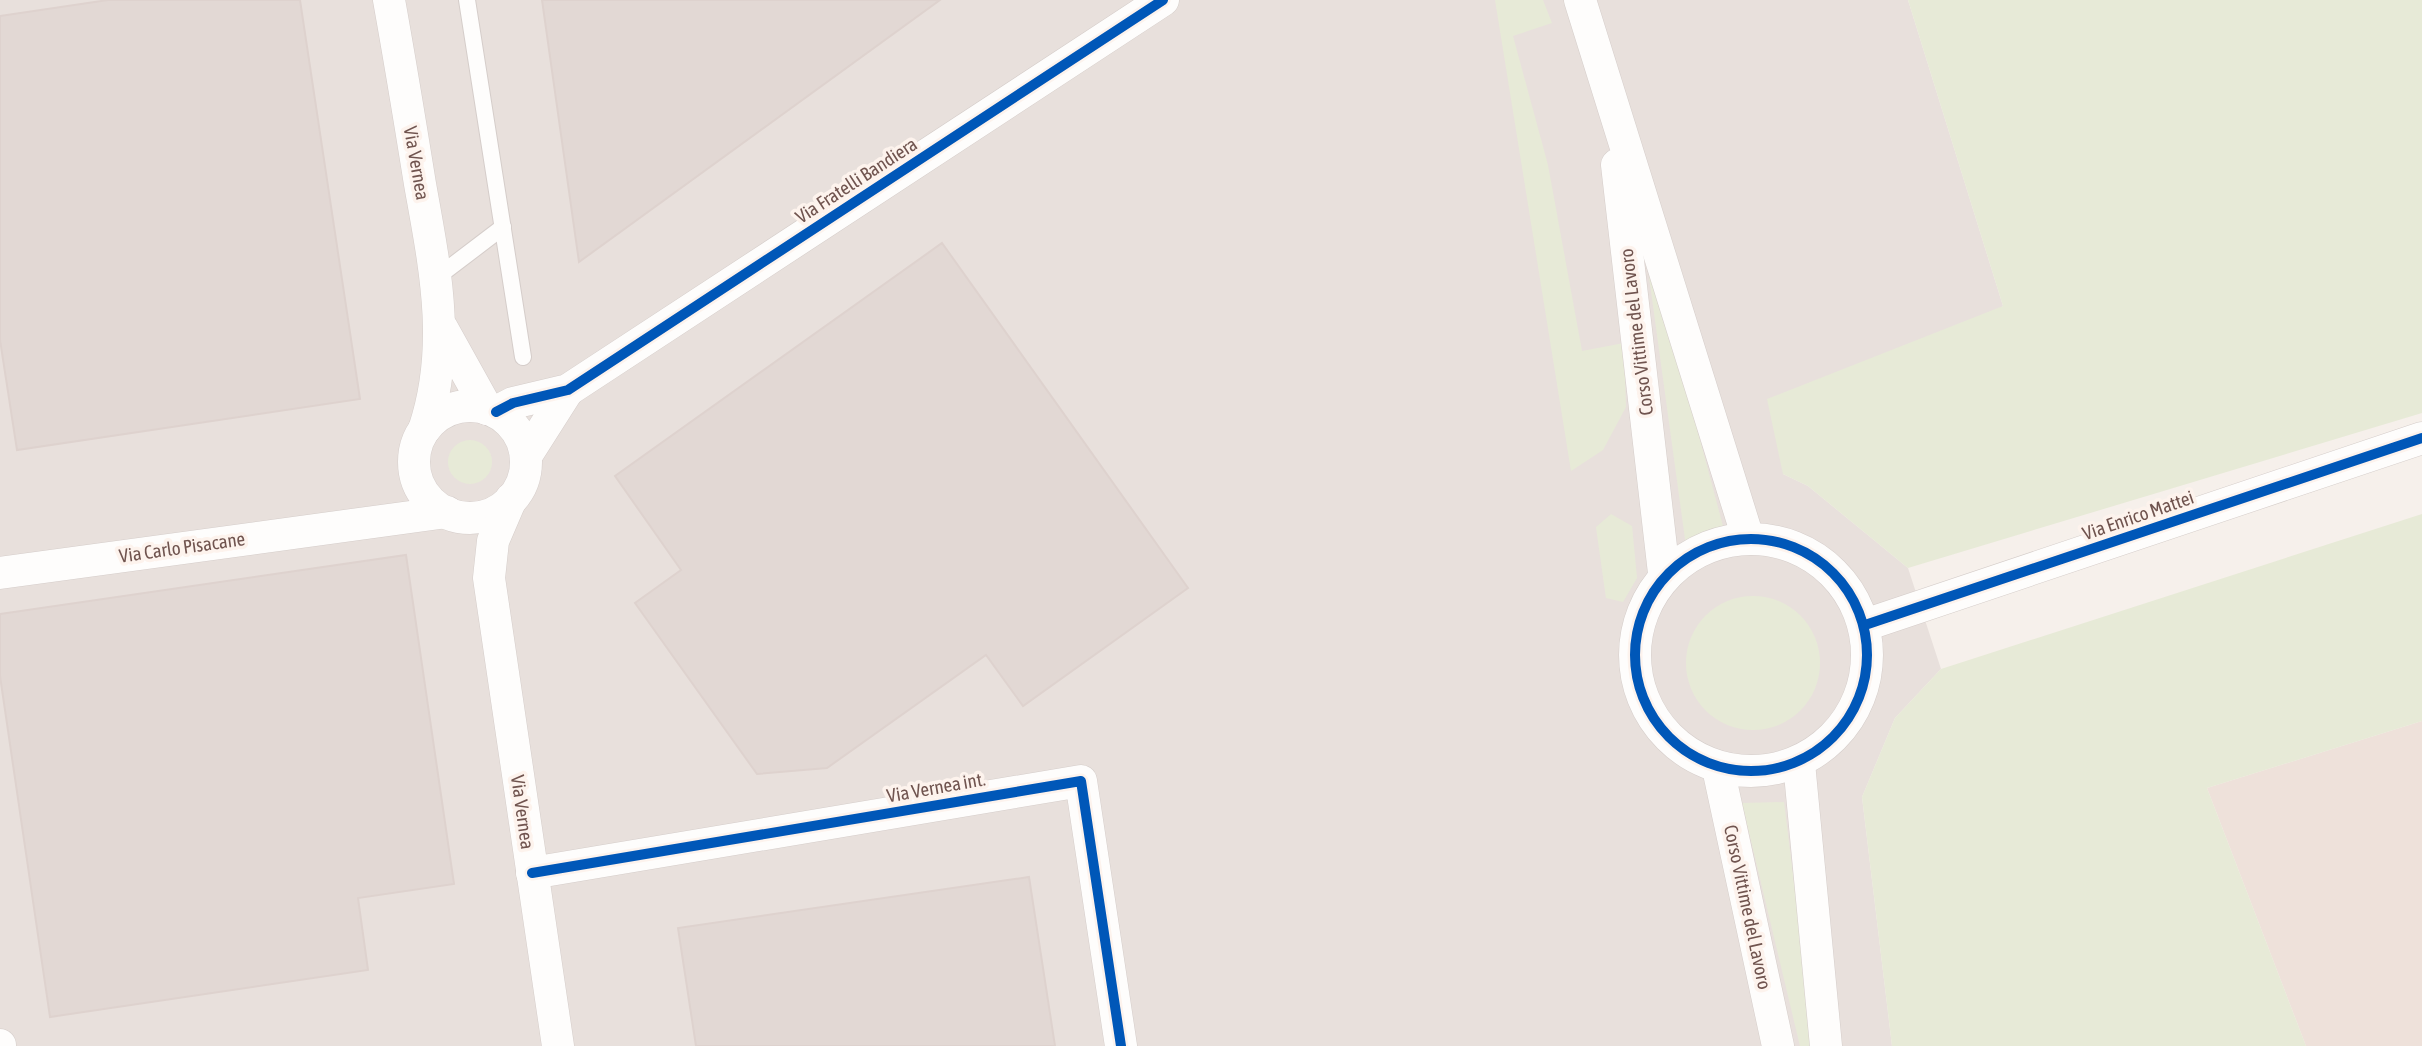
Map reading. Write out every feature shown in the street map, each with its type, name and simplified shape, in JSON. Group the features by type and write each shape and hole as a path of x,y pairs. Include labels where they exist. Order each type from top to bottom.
{"street":[{"name":"Via Vernea","path":"390,0 436,278 441,327"},
{"name":"Via Fratelli Bandiera","path":"568,390 1163,0"},
{"name":"Corso Vittime del Lavoro","path":"1580,0 1748,538"},
{"name":"Corso Vittime del Lavoro","path":"1609,91 1664,573"},
{"path":"441,327 491,410 510,423 521,438 526,456 524,475 493,541 489,578"},
{"path":"441,327 435,397 414,457 416,476 423,492 435,506 449,513 470,517 488,515 511,499"},
{"path":"424,430 443,413 459,407 491,410 568,390"},
{"path":"526,456 568,390"},
{"name":"Via Enrico Mattei","path":"1865,625 2422,439"},
{"path":"365,521 416,476"},
{"path":"449,513 469,538 489,578"},
{"name":"Via Carlo Pisacane","path":"0,573 365,521 401,520 449,513"},
{"path":"1748,538 1783,542 1819,560 1848,588 1865,625 1868,668 1857,707 1833,741 1799,763 1758,773 1718,768 1672,742 1651,715 1636,677 1634,656 1641,615 1664,573 1708,547 1748,538"},
{"name":"Via Vernea","path":"489,578 558,1046"},
{"path":"1799,763 1826,1046"},
{"name":"Corso Vittime del Lavoro","path":"1718,768 1778,1046"},
{"name":"Via Vernea int.","path":"532,873 1081,780 1121,1046"}],"lane":[{"path":"467,0 523,358"},
{"path":"436,278 503,227"}],"shaded area":[{"path":"0,0 1908,0 2003,306 1783,474 1808,486 1908,568 1941,669 1895,718 1862,797 1892,1046 0,1046"},
{"path":"2422,721 2422,1046 2306,1046 2207,788"}],"green space":[{"path":"1495,0 1543,0 1552,23 1513,36 1548,165 1582,351 1624,343 1626,407 1603,450 1571,471"},
{"path":"1908,0 2422,0 2422,413 1908,568 1808,486 1783,474 1767,399 2003,306"},
{"path":"1641,218 1724,530 1686,546"},
{"path":"470,440 479,441 486,446 491,453 491,471 486,478 479,483 470,484 461,483 454,478 449,471 448,462 449,453 454,446 461,441"},
{"path":"1611,514 1632,526 1637,578 1623,602 1606,598 1596,527"},
{"path":"2422,514 2422,721 2207,788 2306,1046 1892,1046 1862,797 1895,718 1941,669"},
{"path":"1753,596 1779,601 1801,615 1815,637 1820,663 1815,689 1801,711 1779,725 1753,730 1727,725 1705,711 1691,689 1686,663 1691,637 1705,615 1727,601"},
{"path":"1784,802 1814,1046 1800,1046 1742,803"}],"building":[{"path":"108,0 300,0 360,399 17,450 0,340 0,16"},
{"path":"542,0 940,0 579,262"},
{"path":"942,243 1188,588 1023,706 986,655 827,768 757,774 635,603 681,570 615,476"},
{"path":"406,555 454,884 358,898 368,970 50,1017 0,676 0,614"},
{"path":"1029,877 1055,1046 696,1046 678,928"}],"cycle path":[{"path":"496,412 513,403 568,390 1163,0"},
{"path":"1865,625 2422,438"},
{"path":"1740,539 1762,539 1806,552 1825,565 1841,581 1859,610 1867,655 1859,700 1848,720 1825,745 1796,763 1762,771 1740,771 1696,758 1677,745 1661,729 1643,700 1635,666 1635,644 1648,600 1661,581 1677,565 1706,547 1740,539"},
{"path":"532,873 1081,781 1121,1046"}]}
